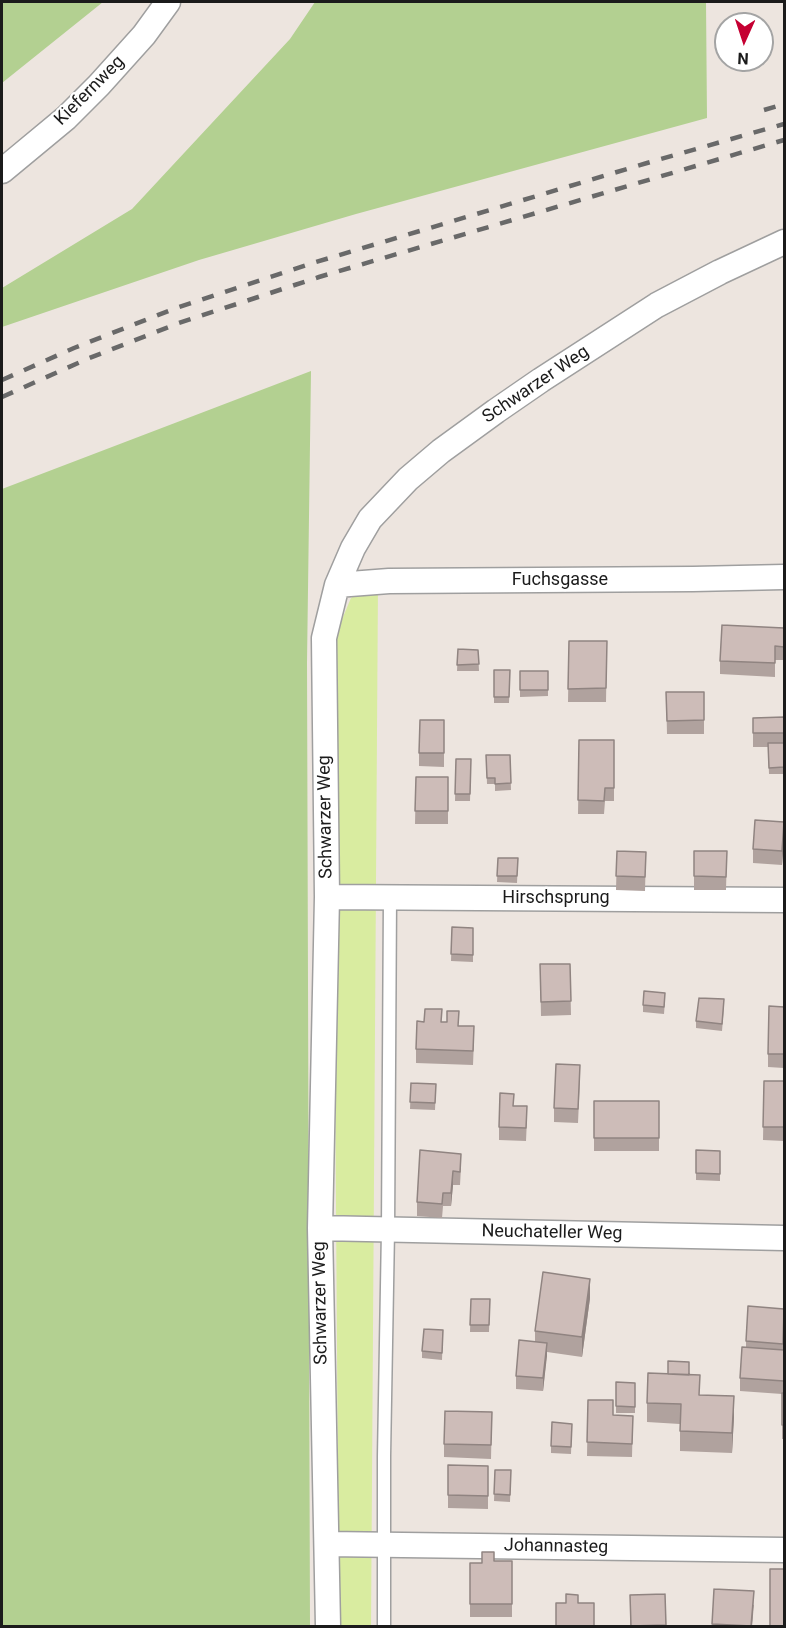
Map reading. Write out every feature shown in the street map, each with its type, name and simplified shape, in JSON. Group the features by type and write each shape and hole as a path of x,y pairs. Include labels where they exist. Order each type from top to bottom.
{"street":[{"name":"Kiefernweg","path":"2,171 66,118 99,85 144,35 168,2"},
{"name":"Schwarzer Weg","path":"328,1626 320,1228 327,897 324,638 337,585 353,548 370,519 408,478 441,451 523,392 657,305 784,242"},
{"name":"Fuchsgasse","path":"337,585 389,581 693,579 784,576"},
{"name":"Hirschsprung","path":"327,897 784,900"},
{"name":"Neuchateller Weg","path":"320,1228 784,1238"},
{"name":"Johannasteg","path":"327,1544 784,1550"}],"lane":[{"path":"384,1626 390,897"}],"green space":[{"path":"2,2 103,2 2,83"},
{"path":"315,2 706,2 707,118 356,214 199,260 2,327 2,288 132,209 290,39"},
{"path":"311,371 307,662 310,1626 2,1626 2,489"},
{"path":"378,583 371,1626 339,1626 332,643 351,598"}],"building":[{"path":"722,625 784,628 784,647 775,646 775,663 720,661"},
{"path":"569,641 607,641 606,688 568,689"},
{"path":"458,649 478,650 479,664 457,665"},
{"path":"494,670 510,670 509,697 494,697"},
{"path":"520,671 548,671 548,690 520,690"},
{"path":"666,692 704,692 704,720 667,721"},
{"path":"784,717 784,733 753,733 753,718"},
{"path":"420,720 444,720 444,753 419,753"},
{"path":"579,740 614,740 614,788 605,788 604,801 578,800"},
{"path":"768,743 784,743 784,767 769,768"},
{"path":"486,755 510,755 511,783 495,784 495,778 487,778"},
{"path":"456,759 471,759 470,794 455,794"},
{"path":"416,777 448,777 448,811 415,811"},
{"path":"755,820 784,822 782,851 753,849"},
{"path":"617,851 646,852 645,877 616,876"},
{"path":"694,851 727,851 726,877 694,876"},
{"path":"498,858 518,858 517,876 497,876"},
{"path":"452,927 473,928 473,955 451,954"},
{"path":"540,964 570,964 571,1001 541,1002"},
{"path":"644,991 665,993 664,1007 643,1005"},
{"path":"699,998 724,999 722,1024 696,1021"},
{"path":"769,1006 784,1007 784,1054 768,1054"},
{"path":"425,1009 442,1009 441,1022 447,1022 447,1011 459,1011 458,1026 474,1026 473,1051 416,1049 417,1021 424,1022"},
{"path":"556,1064 580,1065 578,1109 554,1108"},
{"path":"764,1081 784,1081 784,1127 763,1127"},
{"path":"411,1083 436,1084 435,1103 410,1102"},
{"path":"500,1093 514,1094 513,1106 527,1106 526,1128 499,1127"},
{"path":"594,1101 659,1101 659,1138 594,1138"},
{"path":"420,1150 461,1154 460,1172 453,1171 451,1193 443,1193 442,1204 417,1202"},
{"path":"696,1150 720,1151 720,1174 696,1173"},
{"path":"543,1272 590,1279 582,1337 535,1331"},
{"path":"471,1299 490,1299 489,1325 470,1325"},
{"path":"748,1306 784,1309 783,1344 746,1341"},
{"path":"424,1329 443,1330 442,1353 422,1351"},
{"path":"519,1340 547,1343 543,1378 516,1376"},
{"path":"742,1347 784,1350 784,1381 740,1378"},
{"path":"668,1361 689,1362 689,1375 668,1374"},
{"path":"648,1373 700,1375 699,1395 734,1396 732,1433 680,1431 681,1404 647,1403"},
{"path":"616,1382 635,1383 635,1407 616,1406"},
{"path":"782,1393 784,1393 784,1425 782,1425"},
{"path":"588,1400 613,1400 613,1415 633,1416 632,1444 587,1442"},
{"path":"445,1411 492,1412 491,1445 444,1444"},
{"path":"552,1422 572,1424 571,1447 551,1446"},
{"path":"448,1465 488,1466 488,1496 448,1495"},
{"path":"495,1470 511,1470 510,1495 494,1494"},
{"path":"482,1552 494,1552 494,1561 512,1561 512,1604 470,1604 470,1563 482,1563"},
{"path":"770,1569 784,1569 784,1626 770,1626"},
{"path":"714,1589 754,1591 751,1626 712,1624"},
{"path":"566,1594 578,1595 578,1603 594,1603 594,1626 556,1626 556,1603 566,1603"},
{"path":"665,1594 666,1625 631,1626 630,1595"}],"railway":[{"path":"764,110 784,104"},
{"path":"2,380 74,348 176,308 316,262 784,124"},
{"path":"2,397 87,359 179,323 319,277 784,140"}]}
